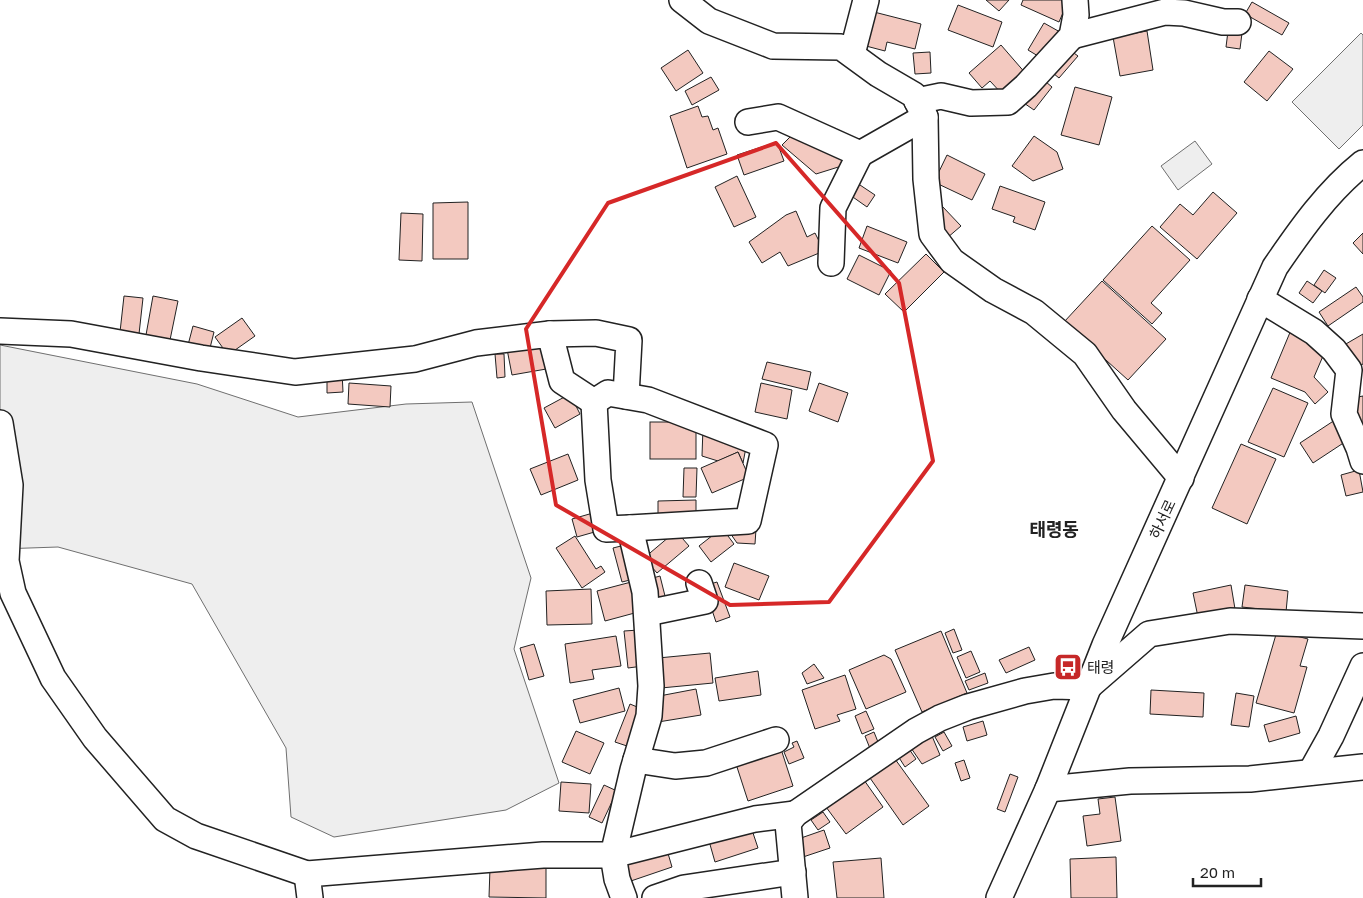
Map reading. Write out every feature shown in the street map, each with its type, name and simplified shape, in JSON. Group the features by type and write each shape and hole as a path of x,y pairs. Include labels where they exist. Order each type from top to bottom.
{"street":[{"path":"682,0 709,21 773,46 841,47 878,74 914,95 921,109 932,234 952,261 992,290 1034,312 1084,354 1124,410 1181,478"},
{"path":"852,54 866,0"},
{"path":"831,263 833,208 860,154 941,96 971,103 1008,102 1026,86 1072,36 1076,15 1075,0"},
{"path":"1072,36 1166,12 1184,13 1223,22 1238,22"},
{"path":"748,122 778,117 860,154"},
{"name":"하서로","path":"998,898 1048,789 1105,645 1275,267 1305,222 1348,175 1363,163"},
{"path":"1260,299 1314,332 1334,350 1349,370 1344,414 1360,448 1363,462"},
{"path":"0,331 71,334 201,358 295,372 415,359 476,343 550,334 596,333 629,340 626,396"},
{"path":"550,334 562,381 594,402"},
{"path":"608,393 648,400 765,445 748,521 606,529 598,480 594,402 608,393"},
{"path":"0,423 10,484 6,561 13,593 54,678 94,738 165,819 196,836 307,874 544,855 612,855 755,818 795,814"},
{"path":"624,898 617,879 612,855 649,716 651,686 645,592 630,528"},
{"path":"647,613 705,601 699,584"},
{"path":"795,898 788,823 795,814 916,731 940,718 985,701 1025,691 1054,686 1088,687 1149,634 1230,621 1363,626"},
{"path":"1312,772 1331,736 1363,666"},
{"path":"636,760 675,766 706,763 776,740"},
{"path":"1048,789 1130,780 1250,779 1363,767"},
{"path":"655,898 684,888 793,872"},
{"path":"307,874 310,898"}],"highlighted area":[{"path":"776,143 899,283 933,461 829,602 730,605 556,505 526,329 608,203"}],"shaded area":[{"path":"1361,33 1363,35 1363,125 1339,149 1292,102"},
{"path":"1195,141 1212,164 1178,190 1161,166"},
{"path":"0,345 197,384 298,417 406,404 472,402 531,578 514,649 559,783 506,810 334,837 291,817 286,748 192,584 58,547 0,549"}],"building":[{"path":"986,0 1009,0 999,11"},
{"path":"1023,0 1068,1 1059,22 1021,5"},
{"path":"1252,2 1289,23 1282,35 1245,14"},
{"path":"958,5 1002,22 993,47 948,30"},
{"path":"874,12 921,24 915,49 887,42 885,51 866,46"},
{"path":"1044,23 1060,32 1043,59 1028,50"},
{"path":"1147,31 1153,70 1120,76 1113,37"},
{"path":"1228,31 1242,33 1240,49 1226,47"},
{"path":"1001,45 1027,75 1003,95 990,81 982,88 969,73"},
{"path":"1067,48 1078,56 1059,78 1048,69"},
{"path":"688,50 703,73 676,91 661,68"},
{"path":"1269,51 1293,69 1267,101 1244,82"},
{"path":"930,52 931,73 915,74 913,53"},
{"path":"711,77 719,90 692,105 685,91"},
{"path":"1040,77 1052,87 1034,110 1021,101"},
{"path":"1075,87 1112,97 1099,145 1061,135"},
{"path":"698,106 702,117 708,116 713,130 718,128 727,154 687,168 670,116"},
{"path":"796,131 847,159 848,164 816,174 782,145"},
{"path":"1034,136 1057,152 1063,169 1033,181 1012,166"},
{"path":"777,142 784,161 744,175 737,155"},
{"path":"947,155 985,174 972,200 934,182"},
{"path":"737,176 756,217 734,227 715,187"},
{"path":"857,183 875,195 867,207 850,195"},
{"path":"1000,186 1045,202 1035,230 1013,222 1015,217 992,209"},
{"path":"1213,192 1237,213 1197,259 1160,227 1180,204 1193,215"},
{"path":"468,202 468,259 433,259 433,203"},
{"path":"942,206 961,226 947,238 935,213"},
{"path":"796,211 807,237 815,233 824,251 788,266 780,252 762,263 749,242 786,215"},
{"path":"401,213 423,214 422,261 399,260"},
{"path":"867,226 907,242 898,263 859,248"},
{"path":"1152,226 1190,260 1151,303 1162,313 1152,324 1103,280"},
{"path":"1363,233 1363,254 1353,243"},
{"path":"926,254 944,272 904,312 885,294"},
{"path":"859,255 891,271 879,295 847,279"},
{"path":"1324,270 1336,278 1325,293 1314,285"},
{"path":"1102,281 1166,339 1128,380 1064,322"},
{"path":"1307,281 1322,291 1313,303 1299,293"},
{"path":"1356,287 1363,297 1363,302 1328,326 1319,312"},
{"path":"124,296 143,298 139,334 120,332"},
{"path":"153,296 178,301 170,340 146,335"},
{"path":"242,318 255,336 228,355 215,337"},
{"path":"193,326 214,332 209,352 188,345"},
{"path":"1291,330 1326,349 1314,377 1328,392 1315,404 1305,392 1271,378"},
{"path":"1363,334 1363,364 1352,370 1339,348"},
{"path":"547,341 552,368 512,375 507,349"},
{"path":"495,354 504,354 505,377 497,378"},
{"path":"767,362 811,372 807,390 762,379"},
{"path":"327,372 342,372 343,392 327,393"},
{"path":"349,383 391,386 390,407 348,404"},
{"path":"761,383 792,390 787,419 755,412"},
{"path":"819,383 848,393 838,422 809,411"},
{"path":"1273,388 1308,403 1284,457 1248,442"},
{"path":"570,394 580,414 555,428 544,408"},
{"path":"1363,396 1363,438 1353,413 1358,397"},
{"path":"1338,418 1351,438 1313,463 1300,443"},
{"path":"650,422 696,422 696,459 650,459"},
{"path":"703,427 747,442 743,463 738,452 718,461 702,456"},
{"path":"1241,444 1276,459 1247,524 1212,508"},
{"path":"738,452 749,477 712,493 701,468"},
{"path":"568,454 578,480 541,495 530,469"},
{"path":"684,468 697,468 696,497 683,497"},
{"path":"1359,470 1363,492 1346,496 1341,475"},
{"path":"696,500 696,519 658,519 658,501"},
{"path":"593,513 598,531 577,537 572,519"},
{"path":"722,528 734,544 711,562 699,546"},
{"path":"756,529 755,544 737,543 728,530"},
{"path":"676,531 689,546 657,573 644,558"},
{"path":"575,536 596,569 601,566 605,572 582,588 556,548"},
{"path":"629,544 638,578 622,582 613,548"},
{"path":"734,563 769,576 759,600 725,587"},
{"path":"660,576 667,604 653,607 646,580"},
{"path":"635,581 642,611 605,621 597,591"},
{"path":"717,582 730,617 716,622 704,586"},
{"path":"1231,585 1235,609 1198,617 1193,593"},
{"path":"1245,585 1288,591 1286,612 1242,607"},
{"path":"591,589 592,624 547,625 546,591"},
{"path":"954,629 962,650 953,653 945,633"},
{"path":"639,630 643,666 628,668 624,631"},
{"path":"941,631 967,693 922,712 895,650"},
{"path":"1277,631 1308,639 1300,666 1307,667 1294,713 1256,703"},
{"path":"616,636 621,666 592,670 594,679 570,683 565,644"},
{"path":"534,644 544,676 529,680 520,648"},
{"path":"1029,647 1035,660 1006,673 999,660"},
{"path":"971,651 980,672 966,678 957,657"},
{"path":"710,653 713,683 661,688 658,658"},
{"path":"884,655 891,659 906,692 866,709 849,670"},
{"path":"814,664 824,678 807,684 802,673"},
{"path":"758,671 761,695 719,701 715,678"},
{"path":"985,673 988,683 969,690 965,681"},
{"path":"845,675 856,709 837,715 840,721 815,729 802,690"},
{"path":"619,688 625,711 580,723 573,700"},
{"path":"696,689 701,715 658,722 654,697"},
{"path":"1151,690 1204,693 1203,717 1150,714"},
{"path":"1236,693 1254,696 1249,727 1231,725"},
{"path":"630,704 642,709 627,746 615,742"},
{"path":"866,711 874,729 862,734 855,716"},
{"path":"1296,716 1300,733 1269,742 1264,725"},
{"path":"983,721 987,735 967,741 963,727"},
{"path":"576,731 604,743 590,774 562,762"},
{"path":"874,732 880,747 871,751 865,736"},
{"path":"944,732 952,746 943,751 935,737"},
{"path":"932,736 940,755 922,764 911,748"},
{"path":"797,741 804,758 789,764 784,752 794,747 792,743"},
{"path":"781,749 793,786 748,801 736,764"},
{"path":"909,749 916,759 905,767 898,756"},
{"path":"895,759 929,806 903,825 870,778"},
{"path":"964,760 970,778 961,781 955,763"},
{"path":"1010,774 1018,777 1005,812 997,809"},
{"path":"864,780 883,807 846,834 826,807"},
{"path":"561,782 591,784 589,813 559,811"},
{"path":"604,785 617,791 602,823 589,817"},
{"path":"1115,797 1121,841 1087,846 1083,816 1100,814 1098,799"},
{"path":"823,812 830,822 818,830 811,820"},
{"path":"751,827 758,848 715,862 709,841"},
{"path":"824,830 830,848 803,857 801,838"},
{"path":"667,850 672,867 625,883 619,866"},
{"path":"1116,857 1117,898 1071,898 1070,859"},
{"path":"881,858 884,898 837,898 833,862"},
{"path":"490,868 546,868 546,898 489,897"}],"place":[{"name":"태령","path":"1068,667"}],"district":[{"name":"태령동","path":"1054,529"}]}
